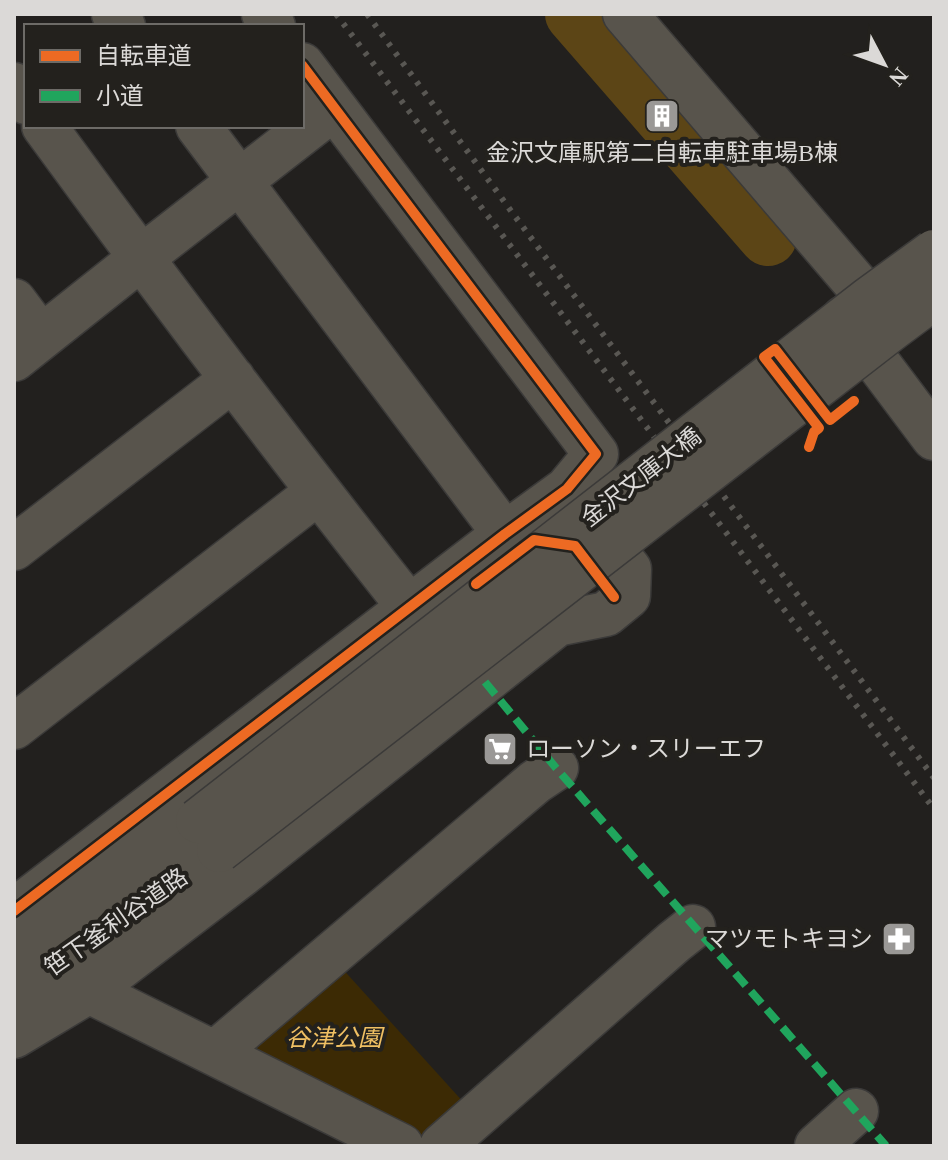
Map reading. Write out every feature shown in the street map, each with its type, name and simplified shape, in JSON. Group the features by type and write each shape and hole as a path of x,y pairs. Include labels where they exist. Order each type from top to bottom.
{"street":[{"path":"625,14 859,287"},
{"path":"14,911 567,489 596,454 304,68"},
{"path":"14,301 28,348 334,108"},
{"path":"45,128 318,492 410,608"},
{"path":"200,128 505,534"},
{"path":"934,228 859,287 846,300 842,315 934,438"},
{"name":"金沢文庫大橋","path":"208,836 868,300 934,252"},
{"name":"金沢文庫大橋","path":"208,836 934,297"},
{"path":"14,548 233,379"},
{"path":"14,1036 89,991 557,624 606,614 628,596 629,569 567,489"},
{"path":"14,727 318,492"},
{"path":"215,1053 535,782 556,768"},
{"name":"笹下釜利谷道路","path":"14,953 208,836"},
{"name":"笹下釜利谷道路","path":"14,995 208,836"},
{"path":"442,1146 693,927"},
{"path":"89,991 401,1146"},
{"path":"817,1146 856,1111"}],"green space":[{"name":"谷津公園","path":"339,965 466,1105 421,1142 254,1056 254,1036"}],"waterway":[{"path":"574,14 768,237"}],"railway":[{"path":"336,14 934,809"},
{"path":"367,14 934,778"}],"marked path":[{"path":"485,682 556,768 886,1146"}],"cycle path":[{"path":"14,911 567,489 596,454 304,68"},
{"path":"809,447 814,432 819,428 764,357 775,349 830,420 854,401"},
{"path":"476,584 534,540 575,546 614,597"}],"place":[{"name":"金沢文庫駅第二自転車駐車場B棟","path":"662,116"},
{"name":"ローソン・スリーエフ","path":"500,749"},
{"name":"マツモトキヨシ","path":"899,939"}]}
